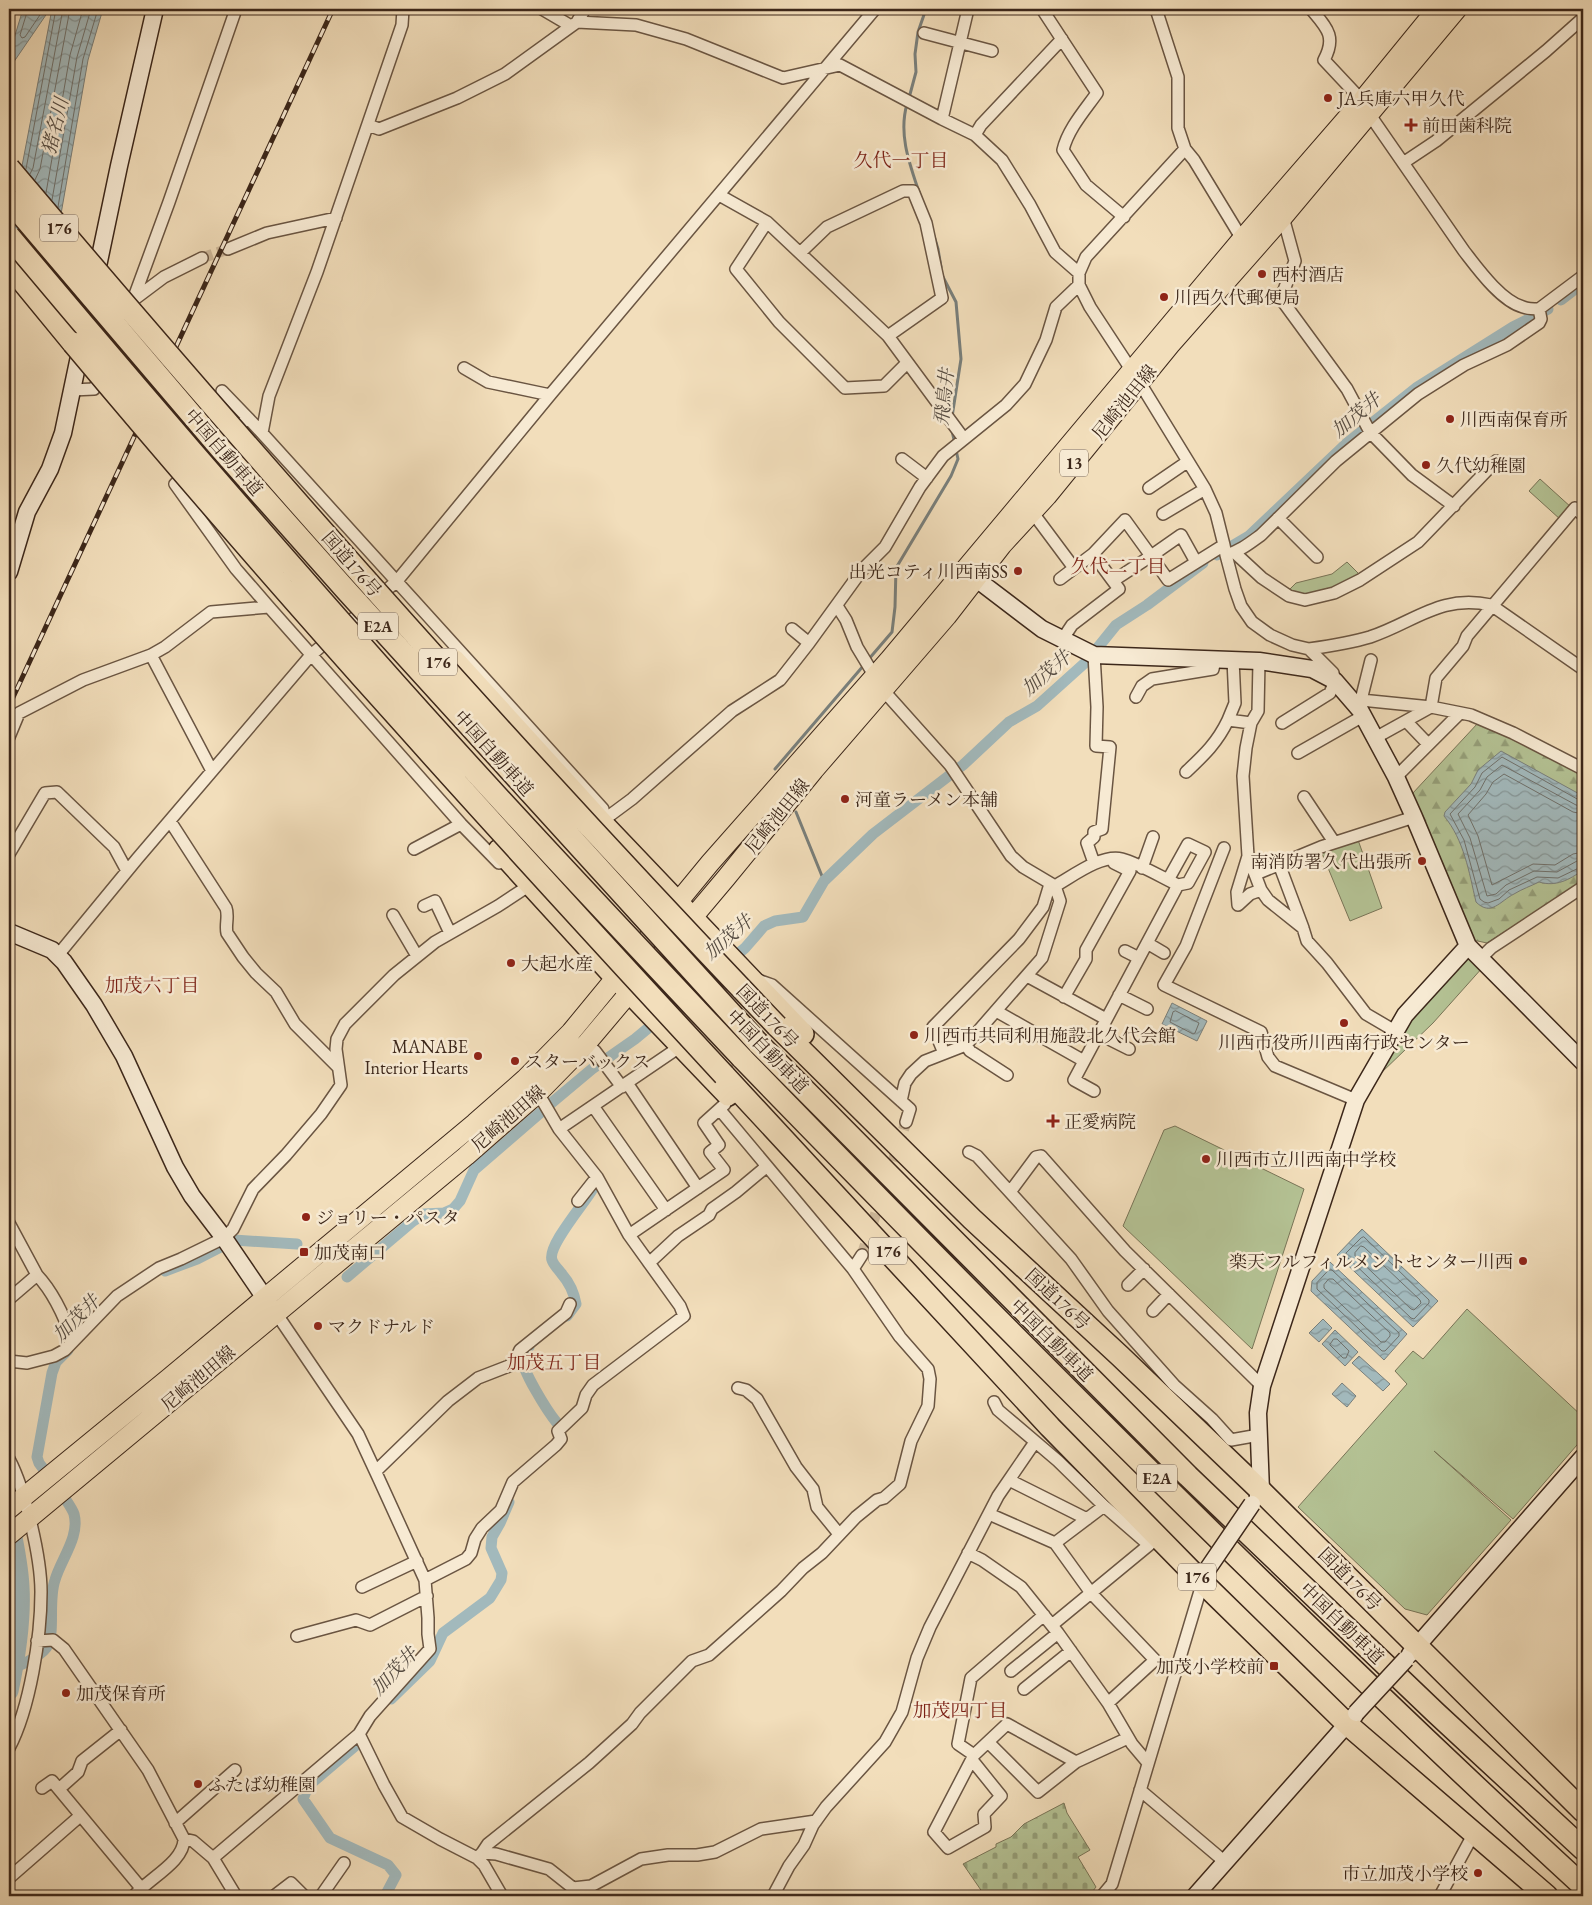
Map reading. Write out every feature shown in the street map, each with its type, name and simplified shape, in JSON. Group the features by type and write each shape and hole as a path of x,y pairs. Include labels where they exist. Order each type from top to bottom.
{"highway":[{"name":"国道176号","path":"9,168 190,381 465,692 636,879 777,1026 972,1218 1120,1356 1257,1498 1412,1652 1583,1811"},
{"name":"中国自動車道","path":"9,200 220,448 758,1043 1188,1476 1436,1713 1583,1849"},
{"name":"中国自動車道","path":"9,236 87,330 370,655 614,922 742,1058 909,1230 1163,1484 1439,1752 1583,1886"},
{"name":"176","path":"9,265 166,454 420,744 1153,1541 1205,1576 1474,1833 1547,1896"},
{"path":"190,381 294,482 601,822 692,918 876,1108 971,1200 1120,1356"},
{"path":"166,454 284,609 530,885 682,1046 726,1104 899,1279 1050,1427"}],"main road":[{"name":"尼崎池田線","path":"9,1535 525,1079 571,1032 692,918 814,770 879,683 970,573 1136,377 1170,346 1283,217 1437,9"},
{"name":"尼崎池田線","path":"970,573 1002,545 1033,513 1242,239 1457,9"},
{"name":"尼崎池田線","path":"17,1502 458,1162 538,1093 586,1044 622,984 678,902 717,855 879,683"}],"street":[{"path":"9,572 27,512 58,451 119,166 155,9"},
{"path":"72,390 94,389 136,298 236,9"},
{"path":"262,433 269,396 336,218 402,26 403,9"},
{"path":"542,9 574,24 636,25 686,39 783,78 840,65 975,135 1002,160 1030,205 1055,252 1079,273"},
{"path":"368,125 379,129 465,94 505,74 574,24 585,9"},
{"path":"58,955 311,655 398,581 550,395 875,9"},
{"path":"942,119 968,9"},
{"path":"1042,9 1097,93 1076,122 1065,142 1063,150 1086,184 1124,217"},
{"path":"1156,9 1178,77 1178,128 1185,149 1194,160 1242,239"},
{"path":"1311,9 1327,28 1331,48 1324,60 1354,92 1482,275 1499,292 1522,307 1539,309 1581,282"},
{"path":"1403,163 1450,129 1546,51 1583,18"},
{"path":"924,33 992,51"},
{"path":"975,135 981,125 1062,39"},
{"path":"1185,149 1086,258 1079,273 1079,285 1090,307 1205,489 1216,513 1229,551 1235,590 1241,606 1252,622 1270,635 1292,645 1310,649 1336,645 1371,636 1431,609 1453,603 1474,602 1491,605 1583,669"},
{"path":"800,253 827,227 903,191 913,191 926,223 942,298 888,336"},
{"path":"719,195 767,222 888,336 964,439"},
{"path":"1283,217 1295,261 1284,290 1284,303 1346,389 1370,432 1412,475 1454,506"},
{"path":"228,249 267,233 336,218"},
{"path":"767,222 736,269 779,322 845,388 884,386 907,363"},
{"path":"136,298 164,277 202,258"},
{"path":"601,822 632,799 732,711 780,680 862,570 885,547 927,478 943,456 1006,405 1025,384 1046,340 1056,307 1079,285"},
{"path":"1060,578 1093,554 1125,520 1168,580 1196,562 1229,551 1261,535 1336,461 1370,432 1418,394 1464,365 1507,346 1538,323 1541,319 1539,309"},
{"path":"464,368 488,382 550,395"},
{"path":"222,391 398,581 603,809 601,822"},
{"path":"9,1361 27,1362 54,1356 65,1350 124,1291 159,1268 224,1238 233,1228 253,1189 286,1155 341,1085 336,1049 340,1031 383,986 417,956 450,933 490,911 530,885 498,862 311,655 236,569 175,484 248,418"},
{"path":"902,458 927,478"},
{"path":"1229,551 1262,578 1290,596 1305,600 1334,593 1360,580 1418,542 1496,461"},
{"path":"1149,488 1187,462"},
{"path":"1163,514 1205,489"},
{"path":"1431,708 1436,678 1463,646 1467,636 1491,605 1574,508 1583,515"},
{"path":"1033,513 1074,568"},
{"path":"1278,518 1317,557"},
{"path":"1113,581 1181,535 1196,562"},
{"path":"1062,640 1072,625 1119,589 1093,554"},
{"path":"970,573 1042,629 1094,655 1259,661 1312,669 1335,681 1361,709 1396,777 1468,946 1583,1062"},
{"path":"837,606 846,620 857,647 879,683 950,765 1011,856 1023,867 1053,885 1060,901 1042,958 966,1045 925,1061 911,1074 905,1083 901,1101"},
{"path":"9,736 19,713 84,680 151,655 165,647 211,612 269,607"},
{"path":"792,629 809,643"},
{"path":"1282,723 1330,693 1335,681 1333,673 1310,649"},
{"path":"151,655 212,771"},
{"path":"1094,655 1097,707 1096,746 1110,747 1102,829 1094,832 1094,837 1087,843 1094,863"},
{"path":"1136,697 1142,686 1152,679 1213,669 1214,660"},
{"path":"1186,772 1220,738 1228,720 1235,703 1233,660"},
{"path":"1361,709 1371,660"},
{"path":"1259,661 1258,711 1251,723 1243,776 1248,856 1261,890 1268,900 1303,928"},
{"path":"1375,738 1431,708"},
{"path":"1298,754 1361,709 1431,708 1471,715 1513,733 1583,769"},
{"path":"1396,777 1460,713"},
{"path":"1228,720 1251,723"},
{"path":"1406,721 1428,744"},
{"path":"9,854 45,794 57,792 114,847 127,871"},
{"path":"1304,797 1334,842"},
{"path":"1256,874 1300,854 1414,817"},
{"path":"170,821 226,908 228,913 227,933 243,957 256,973 276,992 295,1024 337,1066"},
{"path":"414,849 462,824"},
{"path":"1142,868 1153,837"},
{"path":"1224,848 1186,946 1164,986 1261,1032 1268,1058 1275,1066 1356,1100"},
{"path":"1248,856 1237,892 1238,906 1250,894 1261,890"},
{"path":"944,1053 933,1027 1018,939 1043,908 1053,885 1094,863 1121,858 1173,882 1140,958 1073,1084 1094,1091"},
{"path":"1064,997 1086,959 1086,950 1130,871 1112,862 1111,859"},
{"path":"1279,864 1308,941 1366,1014 1395,1031"},
{"path":"1481,958 1491,948 1583,887"},
{"path":"424,906 435,901 450,933"},
{"path":"393,915 417,956"},
{"path":"9,932 52,950 58,955 94,1005 124,1056 192,1196 224,1238 358,1434 425,1580 430,1649 370,1716 359,1734 213,1858"},
{"path":"1147,943 1164,953"},
{"path":"1102,1896 1112,1884 1205,1576 1257,1498 1258,1413 1262,1386 1356,1100 1405,1014 1468,946"},
{"path":"1125,951 1140,958"},
{"path":"1027,976 1106,1019"},
{"path":"749,977 772,985 910,1109 906,1122"},
{"path":"1119,996 1147,1009"},
{"path":"996,1011 1027,1025 1084,1061"},
{"path":"1099,1034 1129,1049"},
{"path":"586,1044 624,1085 698,1188"},
{"path":"966,1045 970,1051 1006,1075"},
{"path":"559,1128 682,1046"},
{"path":"425,1580 466,1558 471,1553 475,1539 482,1528 501,1510 513,1482 561,1439 558,1431 582,1408 586,1395 593,1385 684,1316 680,1306 629,1235 597,1177 559,1128 538,1093"},
{"path":"480,1856 488,1844 589,1763 632,1724 640,1713 692,1661 709,1656 781,1591 803,1568 822,1553 839,1534 877,1500 884,1498 900,1484 911,1440 928,1406 930,1379 928,1369 876,1304 853,1269 766,1167 726,1104 704,1123 719,1145 710,1152 724,1170 629,1235"},
{"path":"593,1106 666,1210"},
{"path":"969,1152 977,1156 1071,1259 1108,1311 1174,1384 1212,1419 1231,1440 1259,1435"},
{"path":"1010,1192 1036,1156 1042,1156 1125,1251 1262,1386"},
{"path":"649,1263 678,1236 709,1215 712,1209 766,1167"},
{"path":"578,1201 597,1177"},
{"path":"9,1223 37,1275 47,1285 73,1341"},
{"path":"853,1269 862,1255"},
{"path":"1128,1285 1144,1269"},
{"path":"9,1299 37,1275"},
{"path":"1152,1311 1169,1294"},
{"path":"376,1471 448,1401 478,1378 509,1366 515,1361 520,1350 566,1313 570,1304"},
{"path":"919,1360 934,1365"},
{"path":"738,1388 746,1390 756,1400 796,1467 813,1489 817,1507 839,1534"},
{"path":"994,1402 998,1410 1058,1461 1104,1506 1153,1541 1091,1593 1011,1671"},
{"path":"773,1896 789,1866 804,1845 816,1821 826,1807 885,1742 902,1712 917,1658 930,1627 989,1514 1035,1442"},
{"path":"1195,1896 1583,1457"},
{"path":"9,1459 14,1468 17,1502 27,1520 36,1546 41,1591 36,1655 9,1748"},
{"path":"1009,1480 1087,1519"},
{"path":"1055,1543 1104,1506"},
{"path":"989,1514 1055,1543 1091,1593 1155,1660 1108,1703"},
{"path":"968,1553 982,1560 1021,1587 1071,1651 1108,1703 1128,1738 1148,1763"},
{"path":"362,1587 417,1561"},
{"path":"297,1636 356,1620 370,1625 427,1596"},
{"path":"1044,1615 971,1678 958,1744 973,1757 1000,1796 984,1814 985,1827 948,1848 934,1832 973,1757 1007,1724 1076,1762"},
{"path":"37,1640 53,1640 64,1649 148,1770 184,1838 184,1847 177,1857 138,1892 52,1781 42,1788"},
{"path":"1024,1689 1071,1651"},
{"path":"59,1789 78,1772 82,1761 121,1730"},
{"path":"359,1734 402,1817 440,1839 480,1856 496,1854 548,1869 573,1888 591,1886 641,1859 715,1852 761,1829 816,1821"},
{"path":"988,1742 1038,1792 1076,1762 1128,1738"},
{"path":"176,1823 235,1770"},
{"path":"1140,1790 1225,1862"},
{"path":"9,1878 80,1816"},
{"path":"1440,1896 1474,1833"},
{"path":"184,1838 193,1841 213,1858 236,1896"},
{"path":"480,1856 502,1896"},
{"path":"321,1896 344,1863"},
{"path":"274,1896 291,1883 304,1896"}],"green space":[{"path":"1540,479 1572,508 1561,520 1529,491"},
{"path":"1347,562 1360,575 1316,595 1306,596 1289,590 1296,583 1332,574"},
{"path":"1478,723 1512,736 1583,775 1583,881 1487,943 1473,940 1412,794"},
{"path":"1357,837 1382,908 1350,921 1321,851"},
{"path":"1468,952 1483,967 1433,1023 1380,1074 1407,1017"},
{"path":"1175,1126 1304,1189 1252,1349 1123,1226 1164,1130"},
{"path":"1467,1309 1583,1417 1583,1438 1513,1519 1434,1451 1511,1520 1427,1615 1405,1609 1298,1507 1407,1384 1395,1371 1413,1351 1423,1359"},
{"path":"1064,1803 1067,1813 1090,1850 1078,1857 1096,1887 1089,1896 985,1896 963,1864 996,1847 996,1844 1011,1837 1024,1824"}],"water":[{"name":"猪名川","path":"23,9 50,9 9,69 9,55"},
{"name":"猪名川","path":"52,9 103,9 88,60 61,214 9,280 9,187 22,166"},
{"path":"1501,751 1583,796 1583,870 1562,882 1551,884 1539,882 1517,892 1491,908 1486,908 1476,902 1461,846 1451,825 1444,816 1445,812 1471,784 1478,770"},
{"path":"1172,1003 1207,1021 1197,1041 1162,1024"},
{"path":"1362,1229 1438,1301 1413,1327 1337,1255"},
{"path":"1330,1262 1407,1334 1384,1360 1311,1291 1312,1281"},
{"path":"1323,1319 1332,1328 1319,1342 1309,1333"},
{"path":"1335,1330 1358,1352 1345,1366 1322,1344"},
{"path":"1359,1356 1390,1384 1383,1391 1352,1363"},
{"path":"1342,1383 1356,1396 1347,1407 1332,1394"}],"waterway":[{"name":"飛鳥井","path":"909,98 916,72 915,54 918,32 926,9"},
{"name":"飛鳥井","path":"907,104 904,127 906,150 920,195"},
{"name":"飛鳥井","path":"934,236 941,267"},
{"name":"飛鳥井","path":"942,275 956,302 961,359 952,417"},
{"name":"加茂井","path":"1561,300 1583,283"},
{"name":"加茂井","path":"1217,555 1249,536 1347,443 1416,388 1513,327 1548,309"},
{"name":"飛鳥井","path":"952,431 955,444"},
{"name":"飛鳥井","path":"868,660 892,632 896,568 951,476 958,459 956,450"},
{"name":"加茂井","path":"549,1105 592,1069 635,1039 745,948 764,926 775,921 803,917 824,881 873,834 963,765 1009,722 1037,706 1087,661 1116,625 1147,605 1203,563"},
{"name":"飛鳥井","path":"775,769 864,665"},
{"name":"飛鳥井","path":"796,812 824,881"},
{"name":"加茂井","path":"347,1277 413,1221 424,1214 444,1213 453,1209 460,1201 474,1170 540,1113"},
{"name":"加茂井","path":"567,1316 576,1304 569,1284 552,1260 552,1254 560,1235 592,1190"},
{"name":"加茂井","path":"165,1271 197,1259 234,1240 297,1244"},
{"name":"加茂井","path":"529,1347 522,1356 525,1370 541,1400 557,1423"},
{"name":"加茂井","path":"14,1667 33,1659 48,1645 51,1631 53,1588 74,1531 75,1523 72,1509 39,1463 37,1457 52,1373 56,1362 68,1350"},
{"name":"加茂井","path":"391,1699 430,1661 443,1633 490,1598 501,1580 502,1573 491,1548 492,1537 509,1502"},
{"path":"9,1518 17,1561 20,1600 18,1639 9,1691"},
{"name":"加茂井","path":"355,1746 308,1786 303,1799 330,1838 388,1865 396,1875 385,1896"}],"tunnel":[{"path":"202,258 228,249"},
{"path":"862,1255 906,1122"}],"railway":[{"path":"9,706 333,9"}],"place":[{"name":"JA兵庫六甲久代","path":"1328,98"},
{"name":"前田歯科院","path":"1411,125"},
{"name":"西村酒店","path":"1262,274"},
{"name":"川西久代郵便局","path":"1164,297"},
{"name":"川西南保育所","path":"1450,419"},
{"name":"久代幼稚園","path":"1426,465"},
{"name":"出光コティ川西南SS","path":"1018,571"},
{"name":"河童ラーメン本舗","path":"845,799"},
{"name":"南消防署久代出張所","path":"1422,861"},
{"name":"大起水産","path":"511,963"},
{"name":"川西市役所川西南行政センター","path":"1344,1023"},
{"name":"川西市共同利用施設北久代会館","path":"914,1035"},
{"name":"MANABE Interior Hearts","path":"478,1056"},
{"name":"スターバックス","path":"515,1061"},
{"name":"正愛病院","path":"1053,1121"},
{"name":"川西市立川西南中学校","path":"1206,1159"},
{"name":"ジョリー・パスタ","path":"306,1217"},
{"name":"加茂南口","path":"304,1252"},
{"name":"楽天フルフィルメントセンター川西","path":"1523,1261"},
{"name":"マクドナルド","path":"318,1326"},
{"name":"加茂小学校前","path":"1274,1666"},
{"name":"加茂保育所","path":"66,1693"},
{"name":"ふたば幼稚園","path":"198,1784"},
{"name":"市立加茂小学校","path":"1478,1873"}],"district":[{"name":"久代一丁目","path":"901,160"},
{"name":"久代二丁目","path":"1118,566"},
{"name":"加茂六丁目","path":"152,985"},
{"name":"加茂五丁目","path":"554,1362"},
{"name":"加茂四丁目","path":"960,1710"}]}
